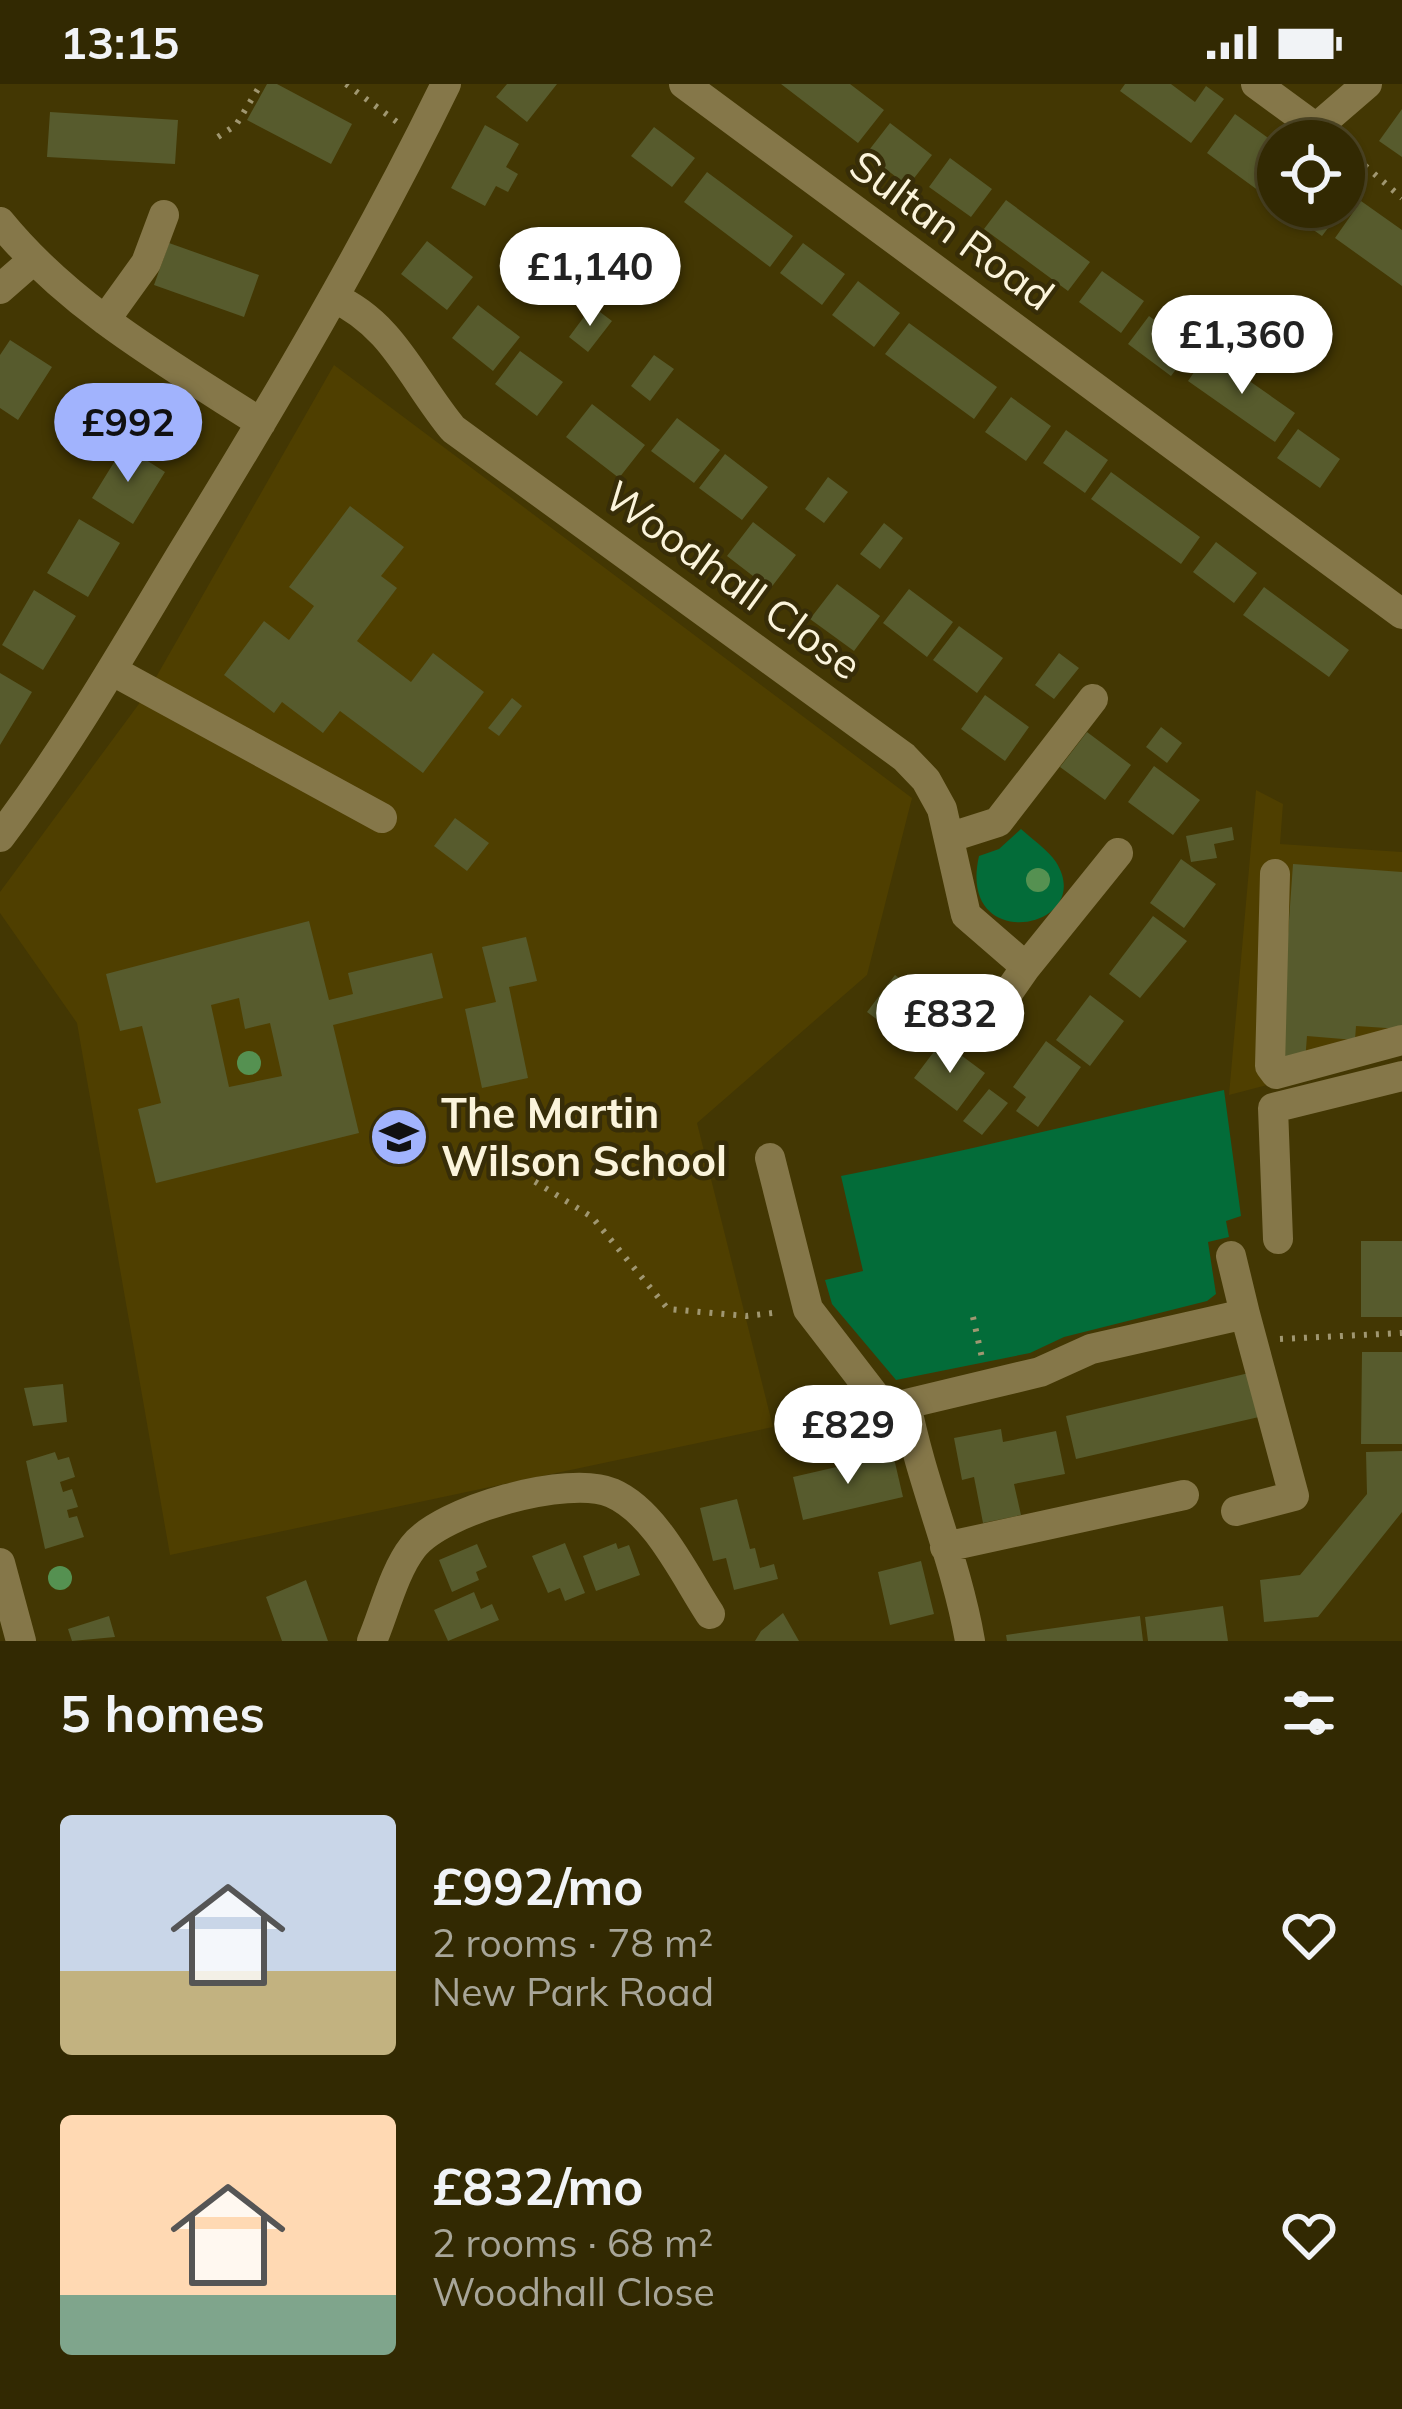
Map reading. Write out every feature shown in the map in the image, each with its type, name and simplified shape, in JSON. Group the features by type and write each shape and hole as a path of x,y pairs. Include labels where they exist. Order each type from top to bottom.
{"street":[{"path":"0,837 113,671 262,423 334,298 446,84"},
{"name":"Sultan Road","path":"684,84 1402,614"},
{"path":"1256,84 1305,120"},
{"path":"1349,120 1367,84"},
{"path":"105,320 146,263 164,214"},
{"path":"0,222 32,261 105,320 262,423"},
{"path":"0,289 32,261"},
{"name":"Woodhall Close","path":"334,298 386,330 421,389 453,429 904,757 926,780 951,837 967,915 1026,968"},
{"path":"113,671 382,818"},
{"path":"951,837 998,822 1093,699"},
{"path":"996,1010 1118,853"},
{"path":"1275,874 1270,1066 1276,1074 1402,1040"},
{"path":"1278,1239 1274,1108 1402,1076"},
{"path":"770,1158 808,1309 883,1410 921,1478 970,1641"},
{"path":"1231,1256 1294,1496 1236,1511"},
{"path":"883,1410 1040,1372 1091,1349 1250,1336"},
{"path":"372,1641 413,1546 457,1515 546,1489 611,1492 649,1523 710,1614"},
{"path":"945,1547 1184,1495"},
{"path":"0,1563 21,1641"}],"path":[{"path":"218,137 236,125 261,84"},
{"path":"346,84 419,138"},
{"path":"1365,167 1402,198"},
{"path":"484,1150 592,1216 668,1309 746,1316 808,1309"},
{"path":"1250,1336 1402,1333"}],"shaded area":[{"name":"The Martin Wilson School","path":"334,365 912,798 867,975 697,1123 773,1427 170,1555 77,1023 0,913 0,892 147,693"},
{"path":"1256,790 1283,804 1280,844 1402,852 1402,1050 1229,1095"}],"green space":[{"path":"1021,829 1053,858 1064,885 1058,904 1044,916 1025,922 1004,920 987,909 977,888 979,856 999,849"},
{"path":"1224,1090 1241,1216 1226,1221 1229,1237 1208,1242 1216,1294 1207,1301 1064,1337 1030,1353 896,1380 832,1304 825,1280 863,1271 841,1176"}],"building":[{"path":"267,84 277,84 352,124 331,164 247,120"},
{"path":"507,84 557,84 527,122 496,97"},
{"path":"781,84 850,84 884,110 858,143"},
{"path":"1125,84 1171,84 1195,102 1206,86 1224,99 1191,143 1120,91"},
{"path":"1402,109 1402,157 1379,141"},
{"path":"50,112 178,120 175,164 47,157"},
{"path":"1235,114 1257,130 1257,190 1207,153"},
{"path":"890,123 932,155 908,186 866,154"},
{"path":"485,125 519,144 506,167 518,174 508,192 496,186 485,206 451,188"},
{"path":"654,127 695,158 672,187 631,156"},
{"path":"950,158 992,189 971,217 929,187"},
{"path":"707,172 793,236 770,267 684,202"},
{"path":"1006,200 1090,262 1068,291 984,229"},
{"path":"1365,204 1402,230 1402,286 1335,238 1342,228 1365,228"},
{"path":"427,241 473,277 447,310 401,274"},
{"path":"169,243 259,275 244,317 154,285"},
{"path":"803,243 845,274 822,305 780,273"},
{"path":"1102,271 1144,301 1121,333 1079,302"},
{"path":"858,281 900,313 874,347 832,315"},
{"path":"478,305 520,337 493,371 452,338"},
{"path":"592,306 612,321 588,352 569,337"},
{"path":"1149,316 1192,348 1171,376 1128,344"},
{"path":"909,323 997,387 974,419 885,354"},
{"path":"10,340 52,367 18,420 0,408 0,355"},
{"path":"520,351 563,382 537,416 495,384"},
{"path":"1208,352 1295,413 1275,442 1188,381"},
{"path":"654,355 674,369 650,401 631,386"},
{"path":"1011,397 1051,426 1026,461 985,432"},
{"path":"592,404 645,445 619,478 566,437"},
{"path":"677,418 720,450 694,483 651,451"},
{"path":"1298,429 1340,459 1320,488 1277,458"},
{"path":"1066,430 1108,460 1085,493 1043,463"},
{"path":"124,446 165,472 133,524 92,498"},
{"path":"725,454 768,487 742,520 699,488"},
{"path":"1111,472 1200,537 1181,564 1091,499"},
{"path":"828,477 848,492 824,523 805,509"},
{"path":"350,506 404,547 381,576 397,588 357,641 411,682 433,653 484,692 423,773 340,711 323,733 282,702 274,713 224,675 264,621 289,640 314,606 289,587"},
{"path":"79,519 120,543 88,597 47,573"},
{"path":"753,522 796,555 770,589 727,556"},
{"path":"884,523 903,538 880,569 860,554"},
{"path":"1216,542 1257,573 1234,603 1193,572"},
{"path":"837,584 880,616 854,651 810,619"},
{"path":"1264,587 1349,650 1329,677 1243,615"},
{"path":"909,589 953,622 927,657 883,623"},
{"path":"34,590 76,616 43,670 2,645"},
{"path":"959,626 1003,658 977,693 933,660"},
{"path":"1059,653 1079,668 1054,699 1035,685"},
{"path":"0,673 32,692 0,745"},
{"path":"985,695 1029,727 1005,761 961,729"},
{"path":"512,698 522,706 499,736 488,728"},
{"path":"1161,727 1182,743 1167,763 1146,747"},
{"path":"1087,732 1131,765 1105,800 1060,767"},
{"path":"1154,766 1200,800 1173,835 1128,802"},
{"path":"455,818 489,843 467,871 434,846"},
{"path":"1232,827 1234,840 1214,844 1217,858 1191,862 1186,836"},
{"path":"1181,859 1216,884 1184,928 1150,903"},
{"path":"1293,864 1402,872 1402,1029 1356,1026 1355,1040 1307,1036 1305,1062 1279,1061"},
{"path":"1153,916 1187,941 1140,998 1109,974"},
{"path":"309,921 329,1000 353,994 348,973 432,953 443,998 333,1025 359,1133 156,1183 138,1109 161,1103 142,1026 120,1031 106,974","holes":["239,998 245,1029 270,1023 282,1076 229,1087 211,1005"]},
{"path":"526,937 537,981 509,987 528,1078 482,1088 465,1009 496,1002 482,947"},
{"path":"895,975 938,1006 910,1044 867,1012"},
{"path":"1090,995 1124,1021 1090,1066 1056,1040"},
{"path":"942,1041 985,1073 957,1111 914,1078"},
{"path":"1046,1041 1081,1067 1038,1127 1016,1111 1026,1097 1013,1087"},
{"path":"989,1089 1008,1103 982,1135 963,1121"},
{"path":"1361,1241 1402,1241 1402,1317 1361,1317"},
{"path":"1362,1352 1402,1352 1402,1444 1361,1444"},
{"path":"1249,1373 1259,1417 1076,1459 1066,1416"},
{"path":"63,1384 67,1422 33,1426 24,1388"},
{"path":"1001,1429 1003,1442 1056,1431 1065,1474 1014,1484 1021,1515 983,1523 974,1477 962,1480 954,1438"},
{"path":"1402,1451 1402,1512 1318,1617 1264,1622 1260,1580 1300,1575 1367,1494 1366,1452"},
{"path":"55,1452 58,1460 69,1457 75,1477 60,1482 63,1492 72,1489 78,1507 67,1510 69,1518 77,1516 84,1537 45,1549 26,1461"},
{"path":"893,1454 903,1497 803,1520 793,1477"},
{"path":"737,1499 750,1549 755,1548 760,1568 774,1564 778,1579 734,1590 726,1558 713,1561 700,1508"},
{"path":"565,1543 585,1593 565,1601 560,1588 548,1593 532,1556"},
{"path":"616,1543 618,1549 629,1545 640,1575 596,1591 583,1556"},
{"path":"477,1544 487,1567 476,1572 479,1580 452,1592 439,1560"},
{"path":"921,1561 934,1614 890,1625 878,1572"},
{"path":"306,1580 328,1641 282,1641 266,1597"},
{"path":"474,1592 481,1609 492,1604 499,1620 448,1641 434,1610"},
{"path":"1223,1606 1228,1641 1148,1641 1145,1617"},
{"path":"783,1613 799,1641 755,1641 761,1631"},
{"path":"109,1616 115,1637 72,1641 68,1629"},
{"path":"1140,1616 1143,1641 1007,1641 1006,1635"}],"place":[{"name":"The Martin Wilson School","path":"399,1137"}]}
